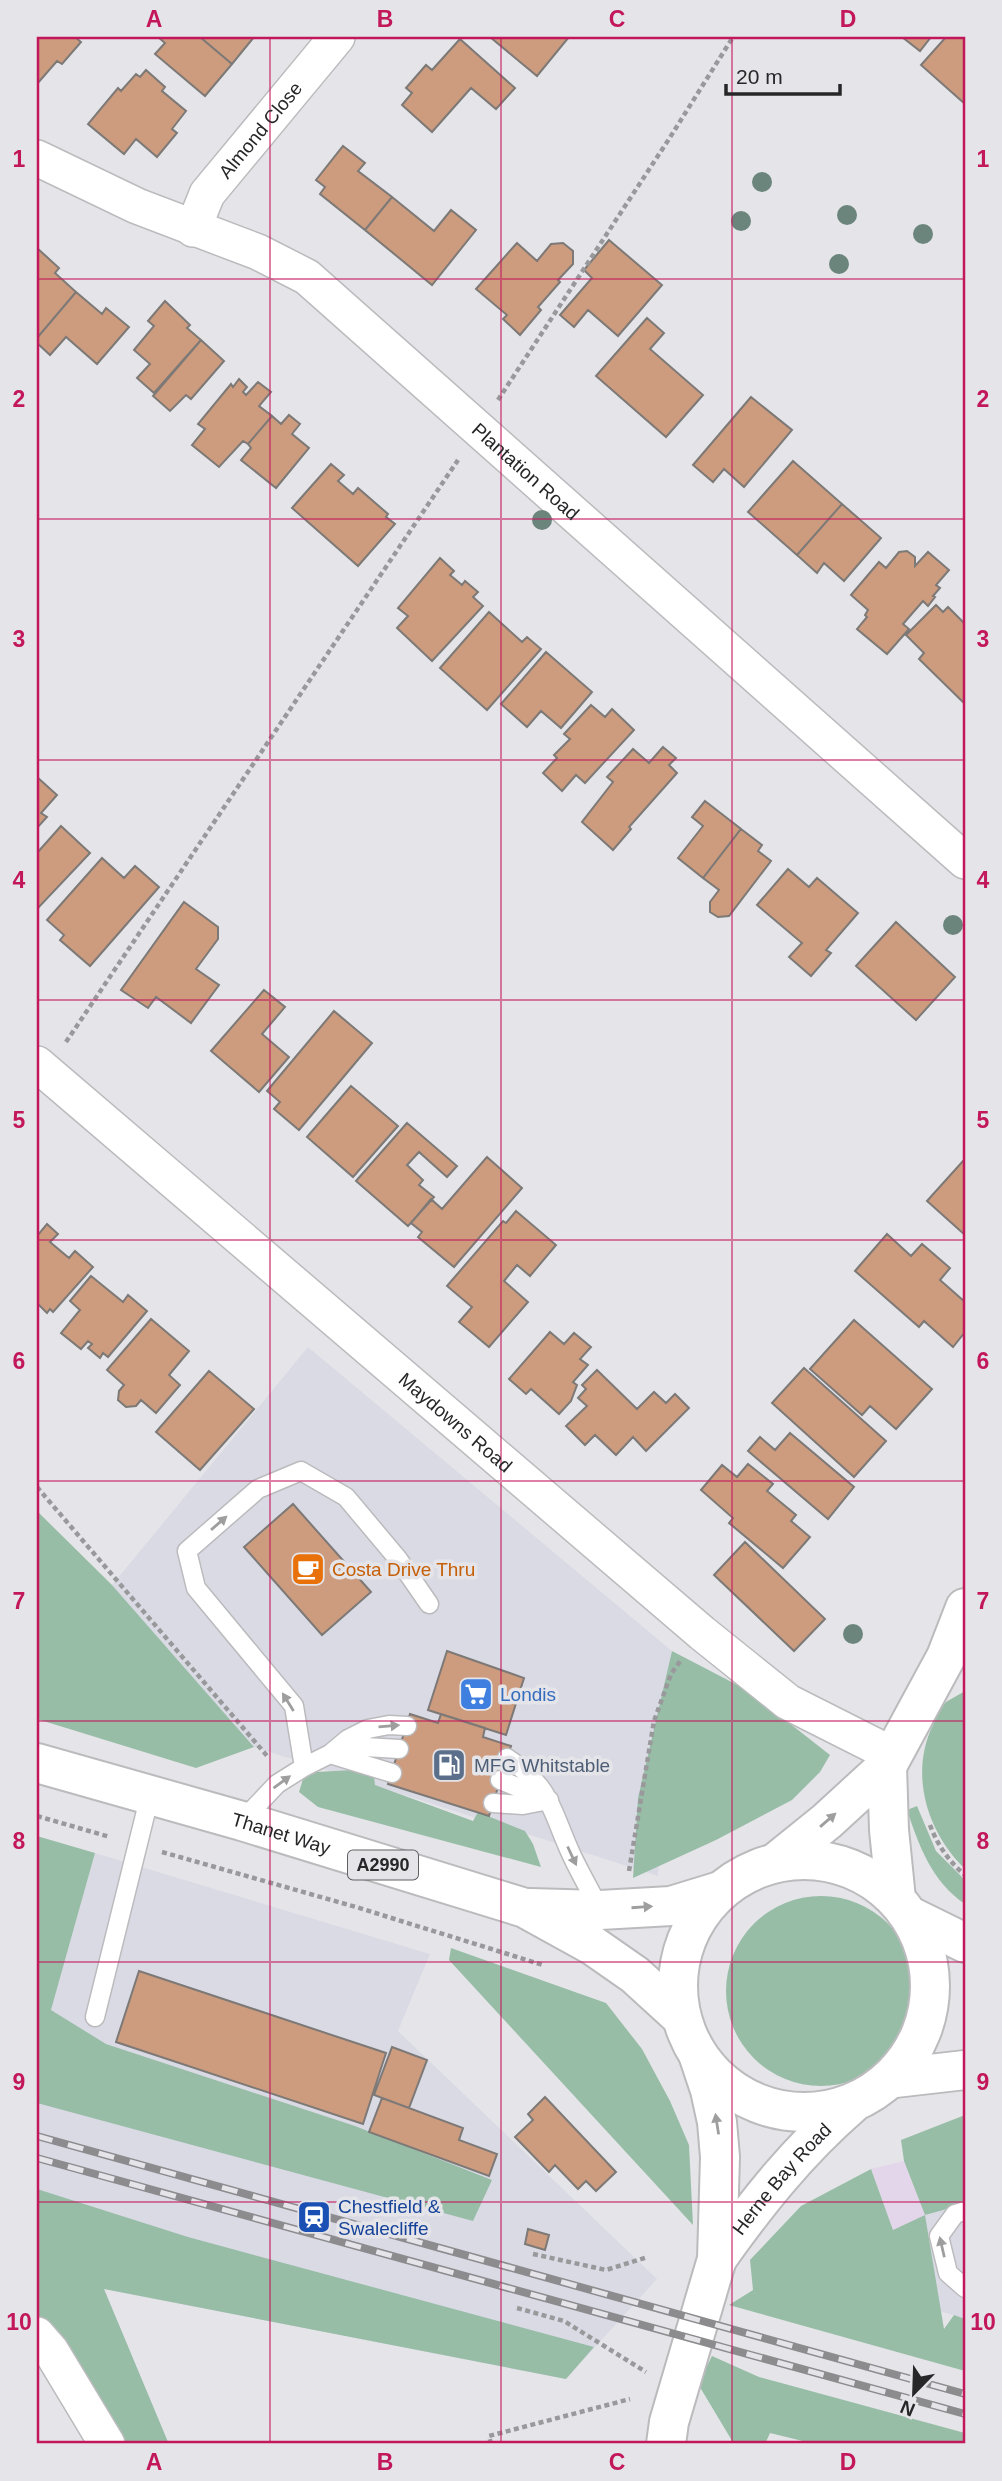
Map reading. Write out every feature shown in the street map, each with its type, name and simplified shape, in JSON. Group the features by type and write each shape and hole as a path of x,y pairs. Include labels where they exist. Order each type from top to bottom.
{"main road":[{"path":"775,1863 827,1821 890,1761 956,1660 965,1608"},
{"path":"890,1761 889,1830 903,1907 926,1953 930,1994 922,2034 895,2078"},
{"name":"Thanet Way","path":"37,1763 242,1821 525,1908 592,1945 635,1975 681,2017"},
{"path":"965,1943 903,1907 870,1878 840,1865 808,1860 775,1863 746,1874 720,1891 697,1917 683,1949 677,1983 681,2017 699,2057 718,2078 741,2096 767,2107 796,2112 824,2111 852,2104 895,2078 965,2070"},
{"name":"Thanet Way","path":"525,1908 612,1909 671,1906 720,1891"},
{"name":"Herne Bay Road","path":"666,2444 669,2422 717,2259 720,2157 715,2111 699,2057"},
{"name":"Herne Bay Road","path":"717,2259 756,2204 793,2159 852,2104"}],"street":[{"name":"Almond Close","path":"193,229 207,194 337,37"},
{"name":"Plantation Road","path":"37,158 137,206 258,252 307,277 965,861"},
{"name":"Maydowns Road","path":"41,1068 702,1633 788,1702 890,1761"},
{"path":"37,2335 51,2351 107,2444"}],"lane":[{"path":"304,1767 294,1706 196,1588 187,1551 258,1489 301,1471 346,1497 398,1559 429,1604"},
{"path":"242,1821 277,1784 330,1754 348,1739 368,1729 389,1725 407,1726"},
{"path":"330,1754 365,1747 399,1749"},
{"path":"330,1754 392,1773"},
{"path":"507,1758 533,1776 549,1800 572,1857 612,1909"},
{"path":"500,1780 549,1800"},
{"path":"95,2017 150,1795"},
{"path":"493,1803 523,1805 549,1800"},
{"path":"965,2211 955,2214 939,2236 948,2273 965,2288"}],"path":[{"path":"41,1068 479,429 733,37"},
{"path":"37,1488 268,1756 260,1766"},
{"path":"612,1909 654,1721 671,1674 702,1633"},
{"path":"37,1816 356,1907 545,1966"},
{"path":"929,1822 936,1840 956,1867 965,1874"},
{"path":"533,2254 606,2270 648,2257"},
{"path":"517,2308 564,2321 639,2368"},
{"path":"491,2444 489,2436 631,2399"}],"shaded area":[{"path":"308,1347 672,1651 658,1876 254,1747 112,1585"},
{"path":"95,1853 430,1954 398,2031 657,2279 566,2379 104,2289 168,2442 37,2318 37,2006 51,2010"},
{"path":"904,2161 925,2215 893,2230 871,2169"},
{"path":"965,2200 965,2319 813,2270 925,2215"}],"green space":[{"path":"37,1511 112,1585 254,1747 196,1768 37,1719"},
{"path":"672,1651 747,1690 830,1755 820,1772 792,1800 716,1840 633,1878 638,1798"},
{"path":"965,1691 965,1869 941,1838 932,1820 923,1782 923,1763 926,1744 940,1710 946,1702"},
{"path":"354,1770 374,1777 375,1785 473,1821 478,1812 525,1831 541,1867 318,1807 299,1792 303,1779 316,1772"},
{"path":"917,1806 936,1851 965,1880 965,1904 935,1874 922,1850 907,1810"},
{"path":"37,1836 95,1853 51,2010 106,2044 355,2126 492,2180 473,2221 37,2103"},
{"path":"821,1896 840,1897 858,1903 889,1923 909,1954 915,1972 915,2010 909,2028 889,2059 858,2079 840,2085 821,2086 802,2085 784,2079 753,2059 733,2028 727,2010 726,1991 727,1972 733,1954 753,1923 784,1903 802,1897"},
{"path":"451,1948 606,2003 642,2049 670,2101 689,2145 693,2225 449,1960"},
{"path":"965,2115 965,2204 925,2215 904,2161 901,2140"},
{"path":"871,2169 893,2230 925,2215 944,2329 954,2315 965,2319 965,2371 729,2305 753,2290 750,2260 801,2206"},
{"path":"37,2189 188,2237 594,2347 566,2379 104,2289 168,2442 122,2443 44,2324 37,2318"},
{"path":"712,2356 759,2377 965,2433 965,2444 815,2444 770,2433 765,2444 734,2444 698,2384"}],"building":[{"path":"37,37 75,37 81,42 62,64 57,61 37,84"},
{"path":"158,37 200,37 232,64 205,96 155,54 165,43"},
{"path":"200,37 254,37 232,64"},
{"path":"490,37 569,37 537,76"},
{"path":"902,37 931,37 920,51"},
{"path":"946,37 965,37 965,104 921,65"},
{"path":"460,39 515,88 496,109 471,88 432,132 402,105 412,93 406,88 426,65 432,70"},
{"path":"146,70 165,87 162,91 186,111 172,129 177,133 157,157 136,139 124,154 88,124 118,88 121,91 136,74 140,77"},
{"path":"343,146 365,163 358,171 392,197 365,230 320,194 325,187 316,180"},
{"path":"392,197 434,231 451,210 476,230 432,285 365,230"},
{"path":"609,240 662,285 618,336 588,310 574,327 560,315 592,278 584,270"},
{"path":"517,243 537,261 551,244 563,243 573,251 573,264 558,280 560,282 538,307 541,310 520,335 503,319 507,315 476,289"},
{"path":"37,248 59,268 55,273 76,292 37,338"},
{"path":"76,292 102,314 106,308 129,327 97,364 66,337 50,355 37,343 37,338"},
{"path":"165,301 190,325 187,328 201,340 154,393 137,378 150,364 134,350 154,326 148,321"},
{"path":"647,318 664,333 650,349 703,395 666,437 596,376"},
{"path":"201,340 224,361 191,399 186,395 170,411 153,396"},
{"path":"239,379 247,387 243,392 246,395 258,382 271,392 259,406 272,416 248,444 243,441 219,467 192,445 205,429 198,424 231,384 233,387"},
{"path":"751,397 792,430 744,487 724,469 713,482 693,465"},
{"path":"289,415 300,424 292,434 309,448 276,488 241,460 251,448 248,444 272,416 281,424"},
{"path":"793,461 842,504 797,555 748,512"},
{"path":"331,464 344,475 338,481 353,494 358,488 388,514 386,517 395,524 358,566 292,508"},
{"path":"842,504 881,538 844,581 824,563 817,573 797,555"},
{"path":"907,551 915,557 915,566 928,552 949,570 936,585 940,588 928,606 923,601 903,624 909,629 887,654 857,629 867,617 865,615 868,610 851,595 879,562 886,568 899,552"},
{"path":"440,558 454,571 450,575 462,585 465,581 478,592 473,597 483,606 432,661 397,628 408,616 398,608"},
{"path":"936,605 943,612 948,607 965,624 965,704 919,659 924,653 906,635"},
{"path":"489,612 522,642 527,637 541,649 487,710 440,668"},
{"path":"546,652 592,692 561,728 541,711 527,727 501,704"},
{"path":"591,705 605,717 612,709 634,730 585,783 576,775 562,791 543,773 557,758 554,755 570,739 564,734"},
{"path":"663,747 676,758 669,765 677,773 629,827 631,829 613,850 582,822 613,782 607,777 633,749 649,763"},
{"path":"37,777 57,795 41,813 47,817 37,828"},
{"path":"705,801 741,829 703,878 678,858 703,826 692,817"},
{"path":"61,826 90,853 39,907 37,853"},
{"path":"741,829 762,845 758,851 771,861 729,916 718,917 710,912 710,902 719,890 703,878"},
{"path":"102,858 124,878 135,866 159,887 90,966 60,940 64,935 47,920"},
{"path":"788,869 809,887 817,878 858,913 826,950 831,953 811,976 789,957 802,943 757,905"},
{"path":"184,902 218,927 218,939 196,969 219,985 191,1023 156,997 148,1008 121,990"},
{"path":"896,922 955,977 916,1020 856,966"},
{"path":"264,990 285,1007 262,1034 289,1057 259,1092 211,1051"},
{"path":"334,1011 372,1043 299,1130 274,1109 280,1102 267,1091"},
{"path":"351,1086 398,1126 353,1177 307,1137"},
{"path":"407,1123 457,1166 447,1177 419,1152 407,1165 423,1180 419,1185 434,1197 408,1226 356,1181"},
{"path":"487,1157 522,1188 454,1267 418,1237 422,1232 411,1223 431,1199 442,1209"},
{"path":"963,1161 965,1163 965,1235 927,1201"},
{"path":"516,1211 556,1245 530,1276 517,1265 504,1281 528,1302 489,1347 459,1322 472,1307 447,1286 503,1221 506,1223"},
{"path":"47,1224 58,1234 50,1242 69,1258 75,1251 93,1267 53,1312 50,1309 47,1313 37,1303 37,1236"},
{"path":"887,1234 911,1256 922,1244 950,1268 940,1280 965,1302 965,1332 953,1347 924,1321 919,1327 855,1271"},
{"path":"91,1276 123,1302 128,1295 147,1311 108,1357 103,1353 100,1358 88,1348 92,1344 88,1341 81,1349 61,1333 80,1310 70,1301"},
{"path":"151,1319 189,1351 169,1375 180,1385 156,1413 141,1400 136,1406 126,1407 118,1400 119,1391 124,1385 107,1370"},
{"path":"854,1320 932,1389 896,1429 870,1406 862,1415 810,1369"},
{"path":"550,1332 564,1344 574,1333 591,1347 580,1359 588,1365 573,1382 577,1385 571,1401 559,1414 531,1389 526,1394 509,1379"},
{"path":"804,1368 886,1441 854,1477 772,1403"},
{"path":"597,1370 637,1409 654,1392 666,1403 675,1394 689,1408 646,1451 633,1437 616,1455 595,1435 585,1445 566,1426 587,1406 578,1398 586,1389 582,1385"},
{"path":"209,1371 254,1409 200,1470 156,1432"},
{"path":"790,1433 854,1487 828,1519 748,1451 760,1437 775,1450"},
{"path":"748,1464 773,1484 767,1491 796,1515 791,1521 810,1537 783,1568 729,1523 733,1518 701,1490 722,1465 737,1477"},
{"name":"Costa Drive Thru","path":"293,1504 371,1592 322,1635 244,1547"},
{"path":"745,1542 825,1619 794,1651 714,1575"},
{"name":"Londis","path":"447,1651 524,1678 506,1735 428,1710"},
{"name":"MFG Whitstable","path":"410,1714 438,1723 441,1714 485,1728 483,1737 511,1746 489,1816 388,1784"},
{"path":"139,1971 386,2053 363,2124 116,2042"},
{"path":"392,2047 427,2060 409,2108 374,2095"},
{"path":"545,2097 616,2172 596,2191 586,2181 578,2189 555,2165 549,2172 515,2137 533,2120 528,2114"},
{"path":"382,2098 463,2128 459,2140 497,2154 489,2176 369,2132"},
{"path":"528,2229 549,2235 545,2250 525,2244"}],"railway":[{"path":"37,2136 965,2394"},
{"path":"37,2158 965,2414"}],"place":[{"name":"Costa Drive Thru","path":"308,1569"},
{"name":"Londis","path":"476,1694"},
{"name":"MFG Whitstable","path":"449,1765"},
{"name":"Chestfield & Swalecliffe","path":"314,2217"}]}
